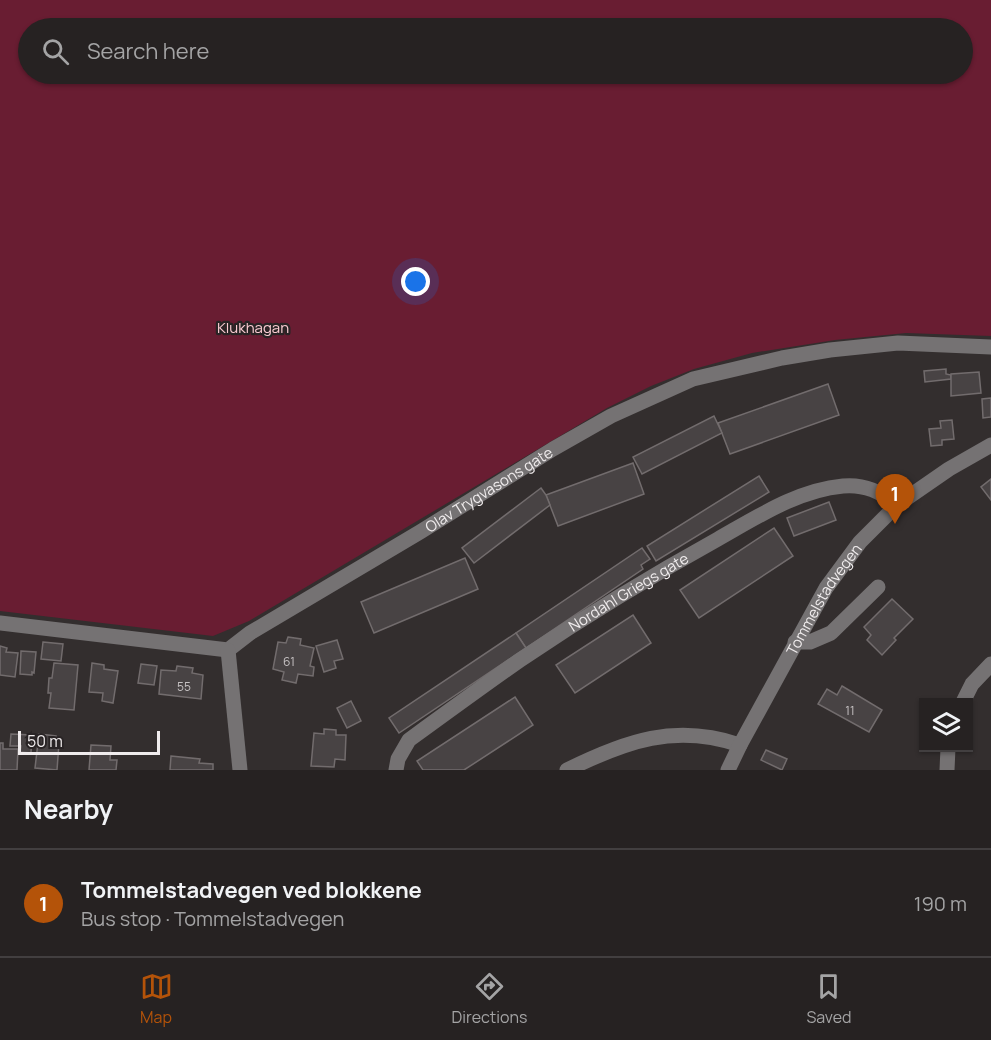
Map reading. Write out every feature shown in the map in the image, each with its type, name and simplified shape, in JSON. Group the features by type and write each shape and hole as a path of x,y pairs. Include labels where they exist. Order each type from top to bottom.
{"street":[{"name":"Olav Trygvasons gate","path":"228,650 249,633 420,532 553,449 611,416 693,380 782,358 830,350 898,343 991,347"},
{"name":"Tommelstadvegen","path":"728,770 826,588 860,542 897,505 949,469 991,445"},
{"name":"Nordahl Griegs gate","path":"396,770 398,759 410,740 521,660 664,569 779,505 809,494 843,486 861,486 880,492 897,505"},
{"path":"795,642 810,642 831,633 878,587"},
{"path":"0,623 228,650 240,770"},
{"path":"965,698 972,684 991,664"},
{"path":"567,770 631,742 661,735 694,736 724,740 740,745"},
{"path":"947,770 948,752"}],"green space":[{"name":"Klukhagan","path":"0,0 991,0 991,336 906,333 835,340 752,353 694,369 651,386 607,408 249,621 213,636 0,611"}],"building":[{"path":"946,369 946,374 951,375 951,379 925,382 924,371"},
{"path":"979,372 981,393 951,396 951,374"},
{"path":"828,384 839,415 730,454 718,423"},
{"path":"991,398 991,417 983,418 982,399"},
{"path":"714,416 722,433 642,474 633,457"},
{"path":"952,420 954,439 942,440 942,445 931,446 929,429 941,428 940,421"},
{"path":"633,463 644,494 558,526 546,495"},
{"path":"759,476 769,492 656,561 647,546"},
{"path":"991,479 991,500 981,487"},
{"path":"541,488 550,505 474,563 462,548"},
{"path":"829,502 836,520 794,536 787,518"},
{"path":"774,528 793,556 699,618 680,590"},
{"path":"642,548 650,559 641,565 643,569 526,648 516,633"},
{"path":"465,558 478,589 374,633 361,602"},
{"path":"892,599 913,619 894,638 896,640 882,655 867,640 871,635 864,627"},
{"path":"633,615 651,643 575,693 556,665"},
{"path":"516,633 526,648 399,733 389,718"},
{"path":"288,637 301,639 300,645 314,648 310,666 314,667 313,676 298,674 296,683 282,680 284,672 273,669 278,642 286,643"},
{"path":"337,640 343,659 334,661 336,668 324,672 316,646"},
{"path":"43,642 63,644 61,661 41,659"},
{"path":"0,646 7,648 6,652 18,653 15,677 0,675"},
{"path":"21,651 36,652 32,675 20,674"},
{"path":"54,663 78,665 74,710 49,708 51,693 48,693 49,678 52,678"},
{"path":"92,663 104,665 104,669 118,671 113,703 102,701 103,693 89,692"},
{"path":"141,664 157,666 154,685 138,683"},
{"path":"177,666 193,668 192,673 203,675 201,699 159,694 161,670 176,671"},
{"path":"842,686 882,710 869,732 818,704 827,689 837,695"},
{"path":"515,697 533,725 464,770 423,770 417,761"},
{"path":"351,701 361,721 347,728 337,708"},
{"path":"324,729 336,730 336,735 346,735 345,760 335,759 334,767 311,766 314,733 324,734"},
{"path":"11,734 32,735 31,753 20,752 21,746 10,746"},
{"path":"39,734 56,736 55,743 59,743 57,770 35,768"},
{"path":"0,743 3,743 3,749 18,749 17,770 0,770"},
{"path":"91,745 111,746 110,760 117,760 116,770 89,770"},
{"path":"766,750 787,759 782,770 761,760"},
{"path":"171,756 200,759 199,763 213,764 213,770 170,770"}],"place":[{"name":"Tommelstadvegen ved blokkene","path":"895,524"}]}
